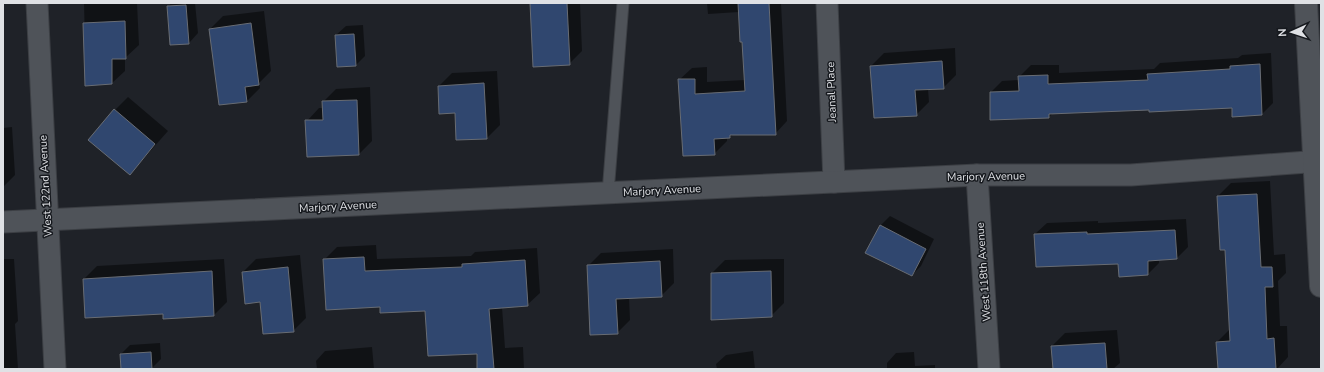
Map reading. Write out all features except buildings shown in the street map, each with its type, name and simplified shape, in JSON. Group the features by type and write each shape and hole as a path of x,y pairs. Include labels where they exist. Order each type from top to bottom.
{"street":[{"name":"West 122nd Avenue","path":"37,3 54,369"},
{"name":"Jeanal Place","path":"828,3 834,182"},
{"path":"1306,3 1318,161 1321,286"},
{"name":"Marjory Avenue","path":"3,222 976,175 1131,175 1318,161"},
{"name":"West 118th Avenue","path":"976,175 989,369"}],"lane":[{"path":"608,193 623,3"}]}
